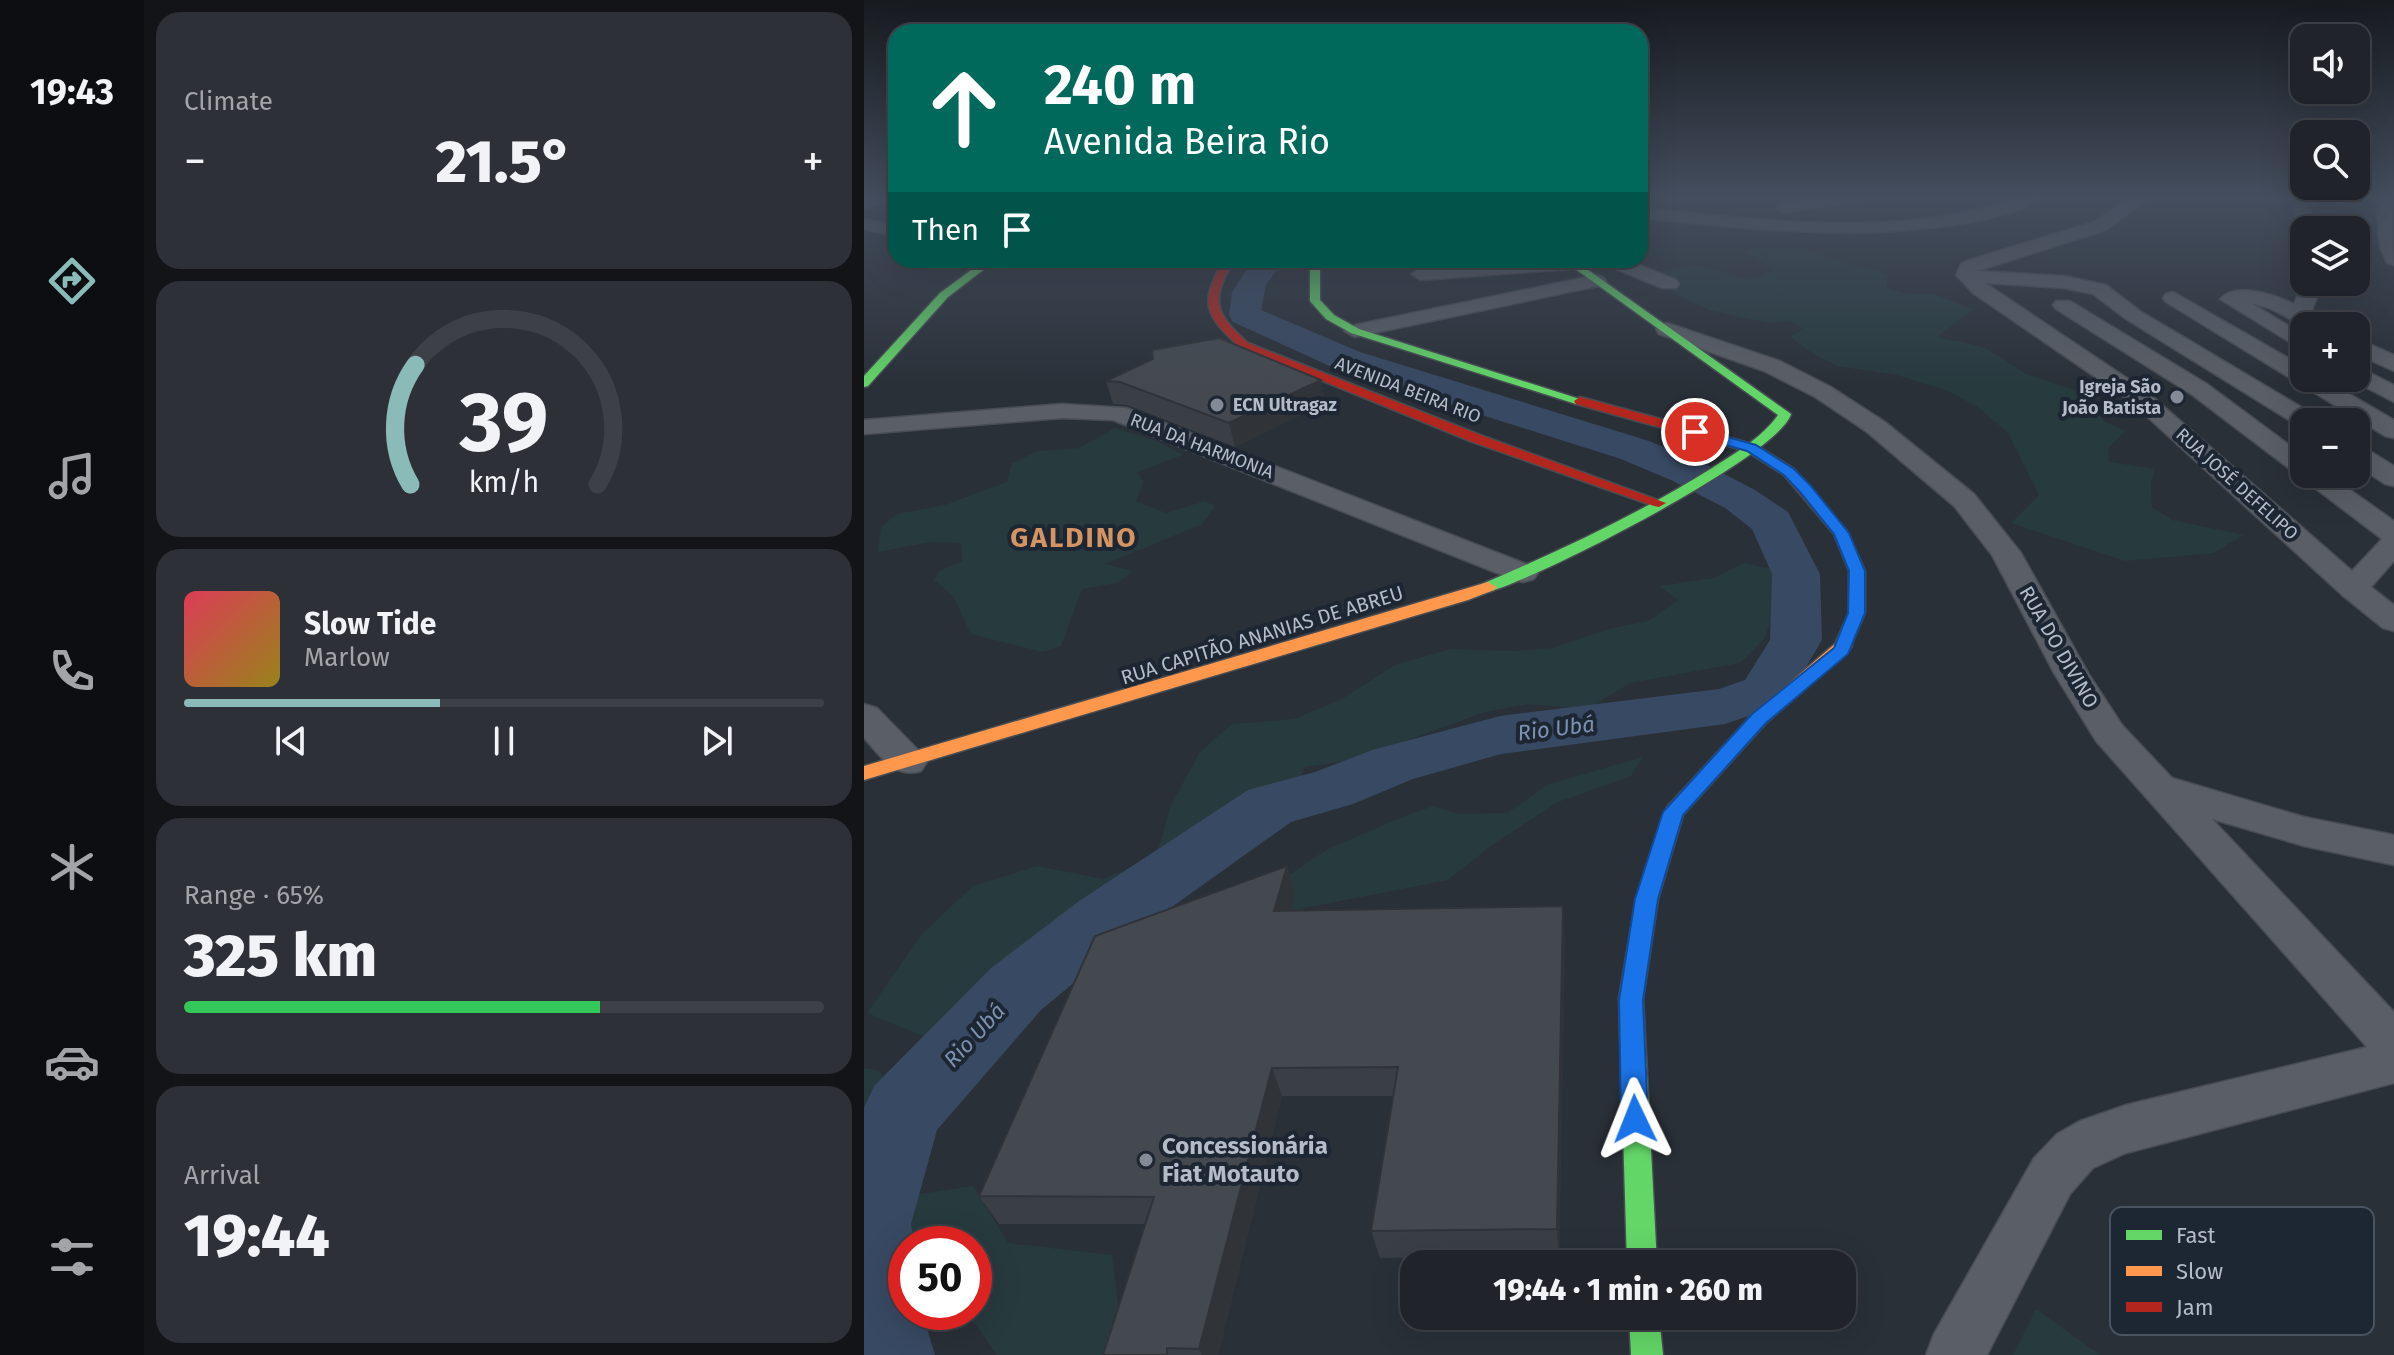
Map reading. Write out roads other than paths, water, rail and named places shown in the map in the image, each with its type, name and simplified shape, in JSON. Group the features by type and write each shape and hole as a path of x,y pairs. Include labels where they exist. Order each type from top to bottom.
{"main road":[{"path":"864,383 952,288 980,268"},
{"name":"AVENIDA BEIRA RIO","path":"1224,268 1211,287 1209,306 1216,322 1244,345 1475,438 1668,498"},
{"name":"AVENIDA BEIRA RIO","path":"1315,268 1315,301 1330,317 1355,331 1524,386 1746,452 1789,472 1841,533 1857,571 1857,613 1841,650 1759,719 1674,812 1647,899 1631,1000 1641,1250"},
{"path":"1578,268 1667,329"},
{"name":"RUA CAPITÃO ANANIAS DE ABREU","path":"864,773 1409,614 1523,573 1668,498 1746,452 1783,420 1785,414 1667,329"},
{"path":"1645,1330 1647,1355"}],"street":[{"path":"1992,259 1968,268 1966,275 2064,282 2099,289 2133,315 2290,410"},
{"path":"1421,274 1489,268"},
{"path":"1630,268 1669,284"},
{"name":"RUA JOSÉ DEFELIPO","path":"1966,275 1980,289 2082,355 2138,396 2380,605"},
{"path":"1355,331 1596,281"},
{"path":"2290,336 2230,299 2263,297 2291,312"},
{"path":"2173,298 2290,368"},
{"path":"2063,305 2199,389 2290,458"},
{"name":"RUA DO DIVINO","path":"1667,329 1772,366 1823,392 1876,427 1964,500 2006,553 2071,673 2109,733 2394,1044"},
{"path":"2370,352 2394,364"},
{"path":"2370,381 2394,395"},
{"path":"2330,392 2394,431"},
{"name":"RUA DA HARMONIA","path":"864,427 1062,411 1117,413 1523,573"},
{"path":"2370,462 2394,478"},
{"path":"2327,488 2393,544 2380,605"},
{"path":"864,716 908,762"},
{"path":"2154,785 2248,819 2338,842 2394,850"},
{"path":"1955,1355 2052,1176 2075,1151 2098,1138 2126,1129 2394,1062"}],"waterway":[{"name":"Rio Ubá","path":"888,1355 878,1322 868,1224 902,1112 1016,989 1103,920 1270,806 1332,789 1393,764 1500,735 1725,706 1765,692 1796,640 1796,574 1772,522 1740,499 1688,472 1635,450 1347,360 1245,315 1251,285 1262,268"}],"place":[{"name":"Igreja São João Batista","path":"2177,397"},
{"name":"ECN Ultragaz","path":"1217,405"},
{"name":"Concessionária Fiat Motauto","path":"1146,1160"}],"district":[{"name":"GALDINO","path":"1074,537"}]}
